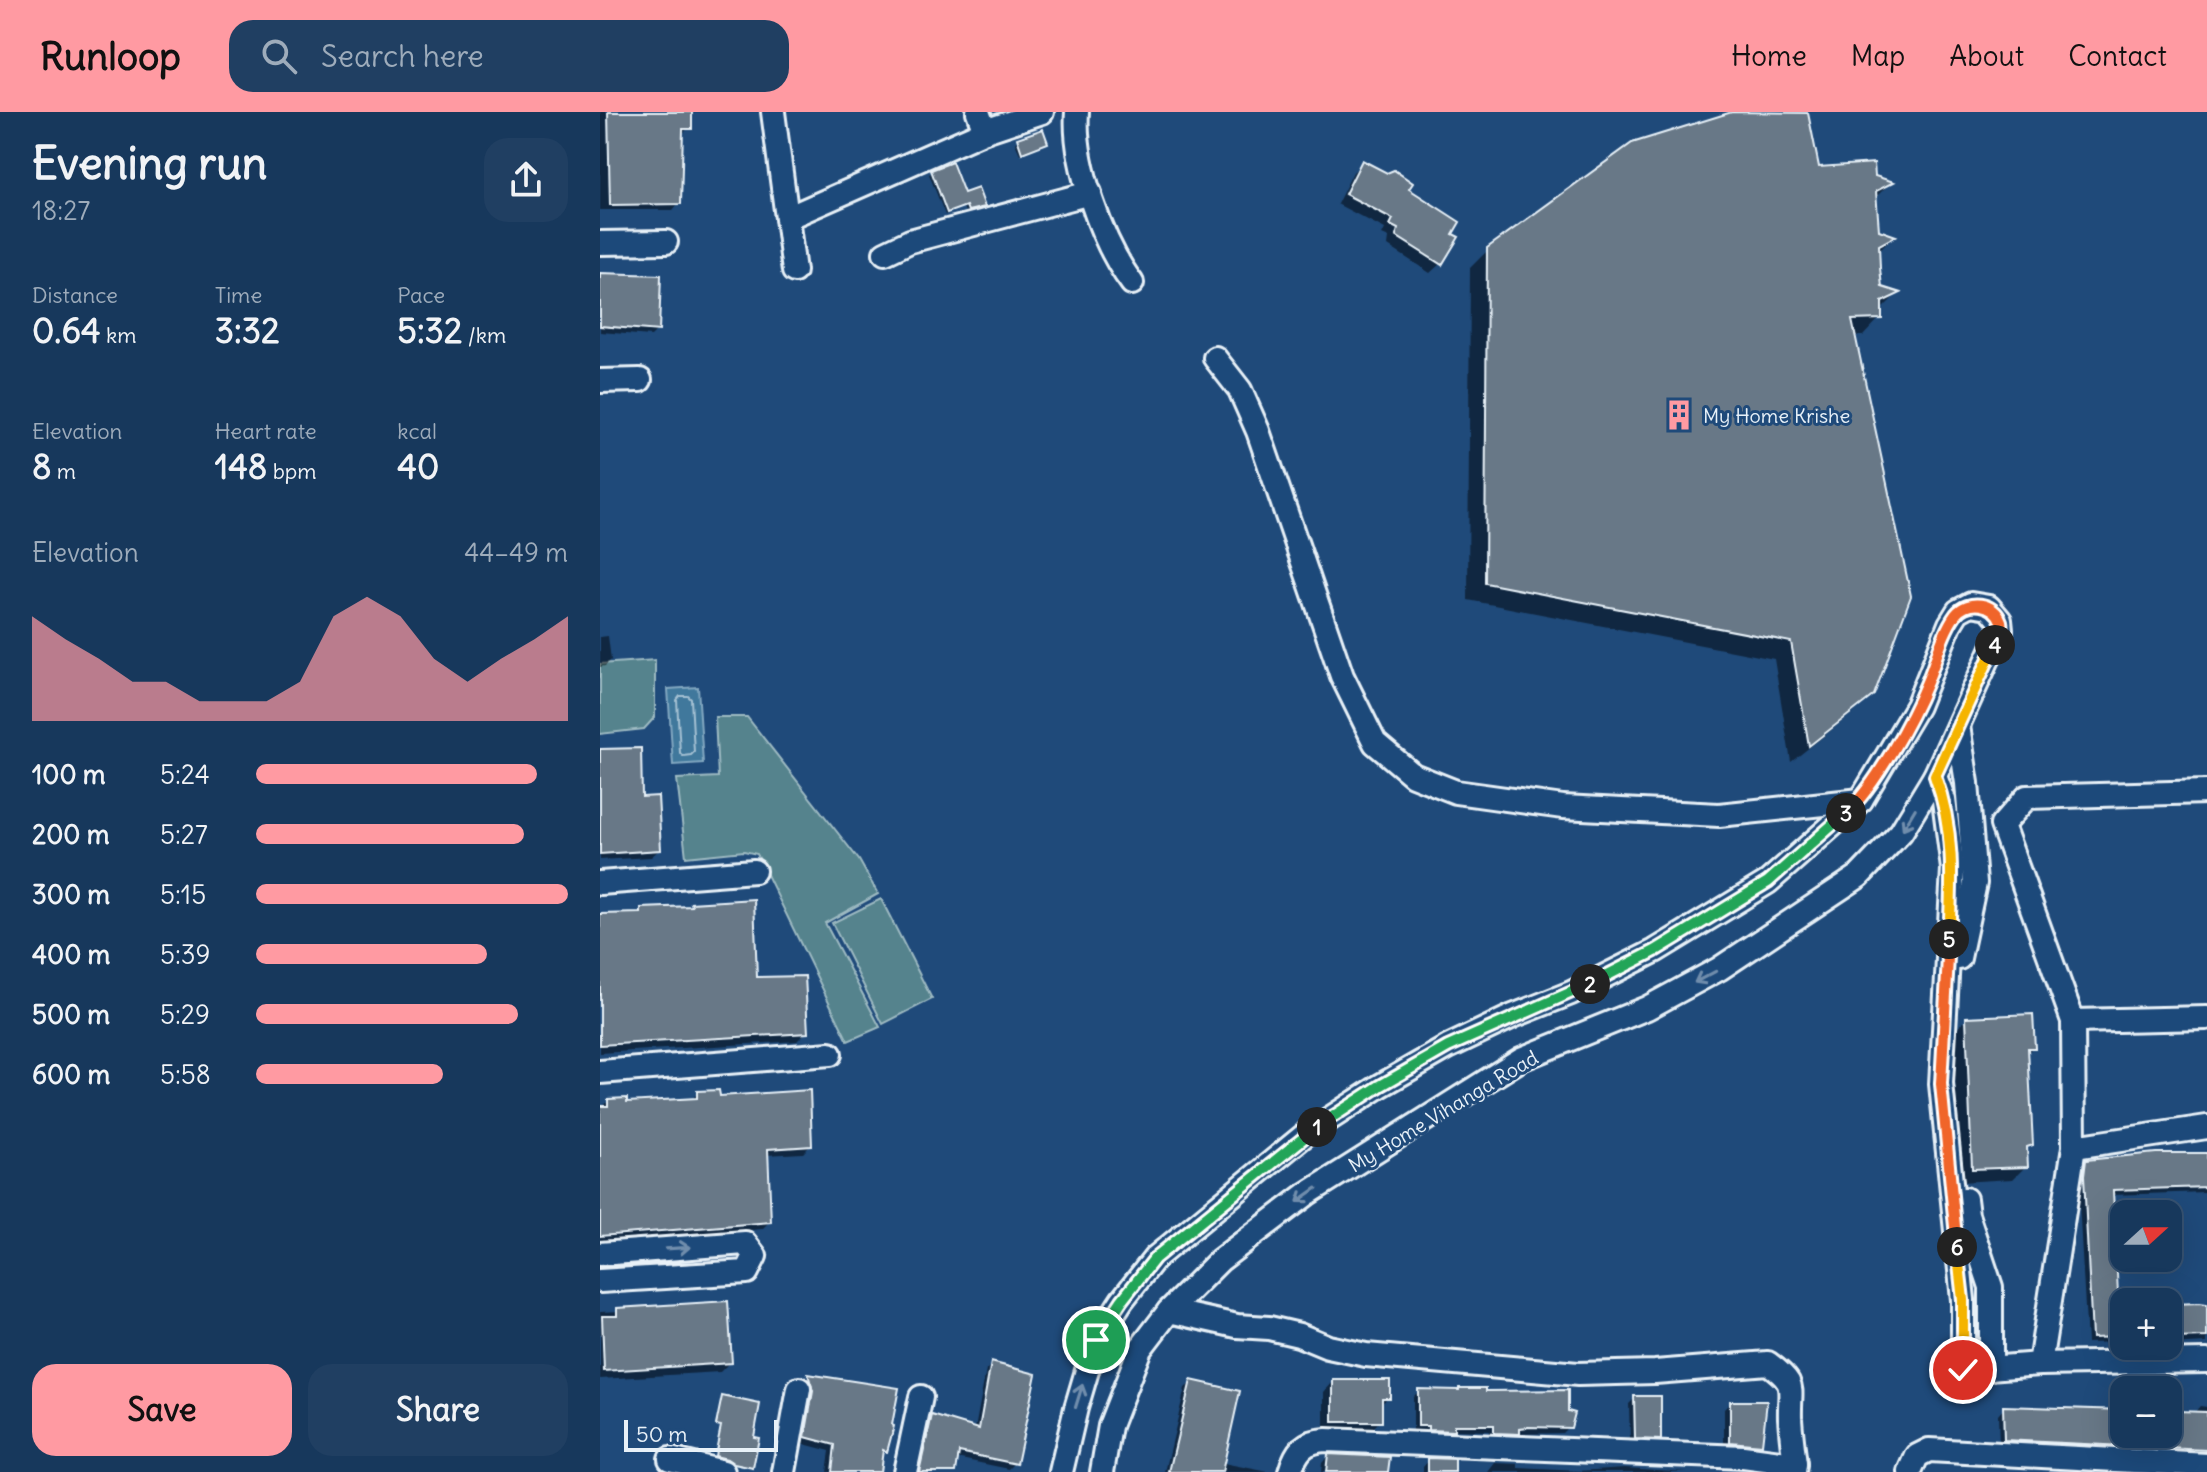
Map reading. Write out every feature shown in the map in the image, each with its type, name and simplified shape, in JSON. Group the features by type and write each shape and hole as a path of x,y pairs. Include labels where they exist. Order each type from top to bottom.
{"street":[{"path":"787,218 981,122 1042,112"},
{"path":"1077,112 1075,134 1081,172 1119,266 1132,283"},
{"path":"775,113 794,271"},
{"path":"885,253 910,241 1090,193"},
{"path":"600,243 666,242"},
{"path":"1215,358 1240,390 1258,431 1342,676 1375,743 1413,775 1456,792 1563,807 1719,815 1861,800"},
{"path":"600,381 640,380"},
{"name":"My Home Vihanga Road","path":"1102,1472 1110,1426 1140,1349 1169,1311 1220,1260 1307,1194 1521,1059 1647,1008 1719,969 1859,876 1901,832 1935,776 2001,630 2000,620 1989,607 1971,604 1958,611 1917,706 1861,800"},
{"path":"1958,725 1967,783 1975,883 1954,982 1955,1139 1967,1215 1991,1287 1991,1368"},
{"path":"1935,776 1944,800 1953,869 1941,1084 1963,1300 1963,1370 2040,1364 2207,1361"},
{"path":"2040,1364 2074,1147 2073,1021 2002,825 2027,797 2207,792"},
{"path":"1061,1472 1096,1340 1155,1258 1306,1134 1448,1047 1571,993 1655,951 1768,882 1861,800"},
{"path":"600,883 754,871"},
{"path":"2073,1021 2207,1018"},
{"path":"600,1072 830,1054"},
{"path":"2074,1147 2207,1127"},
{"path":"600,1254 745,1243 755,1256 747,1272 600,1281"},
{"path":"1169,1311 1237,1326 1269,1328 1299,1335 1328,1347 1366,1355 1547,1372 1655,1372 1768,1363 1783,1374 1793,1392 1790,1416 1794,1468 1743,1457 1326,1440 1310,1441 1299,1450 1290,1472"},
{"path":"784,1472 799,1389"},
{"path":"905,1472 921,1397"},
{"path":"1910,1472 1917,1456 1929,1450 2207,1465"},
{"path":"670,1459 723,1472"}],"green space":[{"path":"655,660 655,717 644,729 600,734 600,664"},
{"path":"715,717 747,717 859,860 878,894 825,923 880,1027 848,1041 757,854 744,851 686,857 677,779 718,777"},
{"path":"881,899 932,999 883,1024 832,923"}],"water":[{"path":"698,687 703,763 673,765 668,689"}],"building":[{"path":"608,112 692,112 692,129 683,129 681,204 610,205"},
{"name":"My Home Krishe","path":"1732,112 1808,113 1819,167 1874,163 1875,176 1894,182 1876,191 1879,230 1896,236 1879,245 1880,268 1882,287 1901,293 1882,302 1882,319 1852,320 1911,596 1874,695 1809,746 1791,642 1485,583 1487,248 1632,143"},
{"path":"1043,129 1048,143 1022,153 1017,138"},
{"path":"1362,160 1387,173 1394,170 1413,183 1409,189 1460,222 1453,234 1459,237 1442,265 1396,236 1398,229 1390,225 1393,219 1345,194"},
{"path":"952,162 964,193 978,188 985,207 968,211 966,206 947,213 931,170"},
{"path":"600,273 661,275 659,331 600,326"},
{"path":"641,748 642,797 658,796 661,850 600,854 600,749"},
{"path":"754,899 757,977 805,976 808,1033 600,1045 600,914 641,913 641,908"},
{"path":"2033,1014 2035,1048 2028,1048 2033,1145 2027,1147 2028,1167 1972,1169 1966,1017"},
{"path":"719,1090 720,1096 810,1090 812,1146 768,1149 771,1222 600,1236 600,1106 608,1106 608,1099 627,1098 627,1102 697,1098 697,1091"},
{"path":"2156,1153 2207,1153 2207,1187 2113,1190 2113,1200 2110,1200 2110,1272 2117,1272 2118,1288 2110,1288 2110,1337 2092,1338 2084,1176 2086,1160"},
{"path":"728,1301 732,1363 604,1371 602,1316 617,1316 617,1308"},
{"path":"2182,1304 2207,1304 2207,1337 2182,1338"},
{"path":"991,1362 1036,1374 1017,1464 959,1452 956,1472 919,1472 932,1415 979,1429"},
{"path":"808,1374 899,1388 894,1426 887,1452 883,1450 880,1472 832,1472 835,1445 805,1437 813,1391"},
{"path":"1191,1380 1240,1391 1222,1472 1169,1472"},
{"path":"1333,1380 1390,1380 1390,1398 1382,1398 1382,1422 1333,1422"},
{"path":"1486,1388 1486,1391 1568,1390 1568,1411 1575,1413 1571,1428 1528,1427 1520,1428 1520,1434 1494,1433 1494,1425 1454,1425 1454,1431 1428,1430 1428,1426 1418,1426 1418,1389"},
{"path":"722,1396 760,1404 754,1437 759,1438 753,1468 715,1456 721,1426 716,1425"},
{"path":"1634,1396 1661,1396 1661,1440 1635,1439"},
{"path":"1730,1401 1767,1401 1762,1445 1730,1442"},
{"path":"2003,1406 2110,1410 2110,1445 2004,1440"},
{"path":"2182,1411 2207,1412 2207,1450 2166,1448 2182,1448"},
{"path":"1328,1454 1390,1457 1388,1472 1326,1472"},
{"path":"1428,1458 1455,1459 1455,1472 1428,1472"}],"place":[{"name":"My Home Krishe","path":"1679,415"}],"route":[{"path":"1096,1340 1155,1258 1306,1134 1448,1047 1571,993 1655,951 1768,882 1861,800 1917,706 1950,624 1958,611 1971,604 1989,607 2000,620 2001,630 1935,776 1944,800 1953,869 1941,1084 1963,1300 1963,1370"}]}
